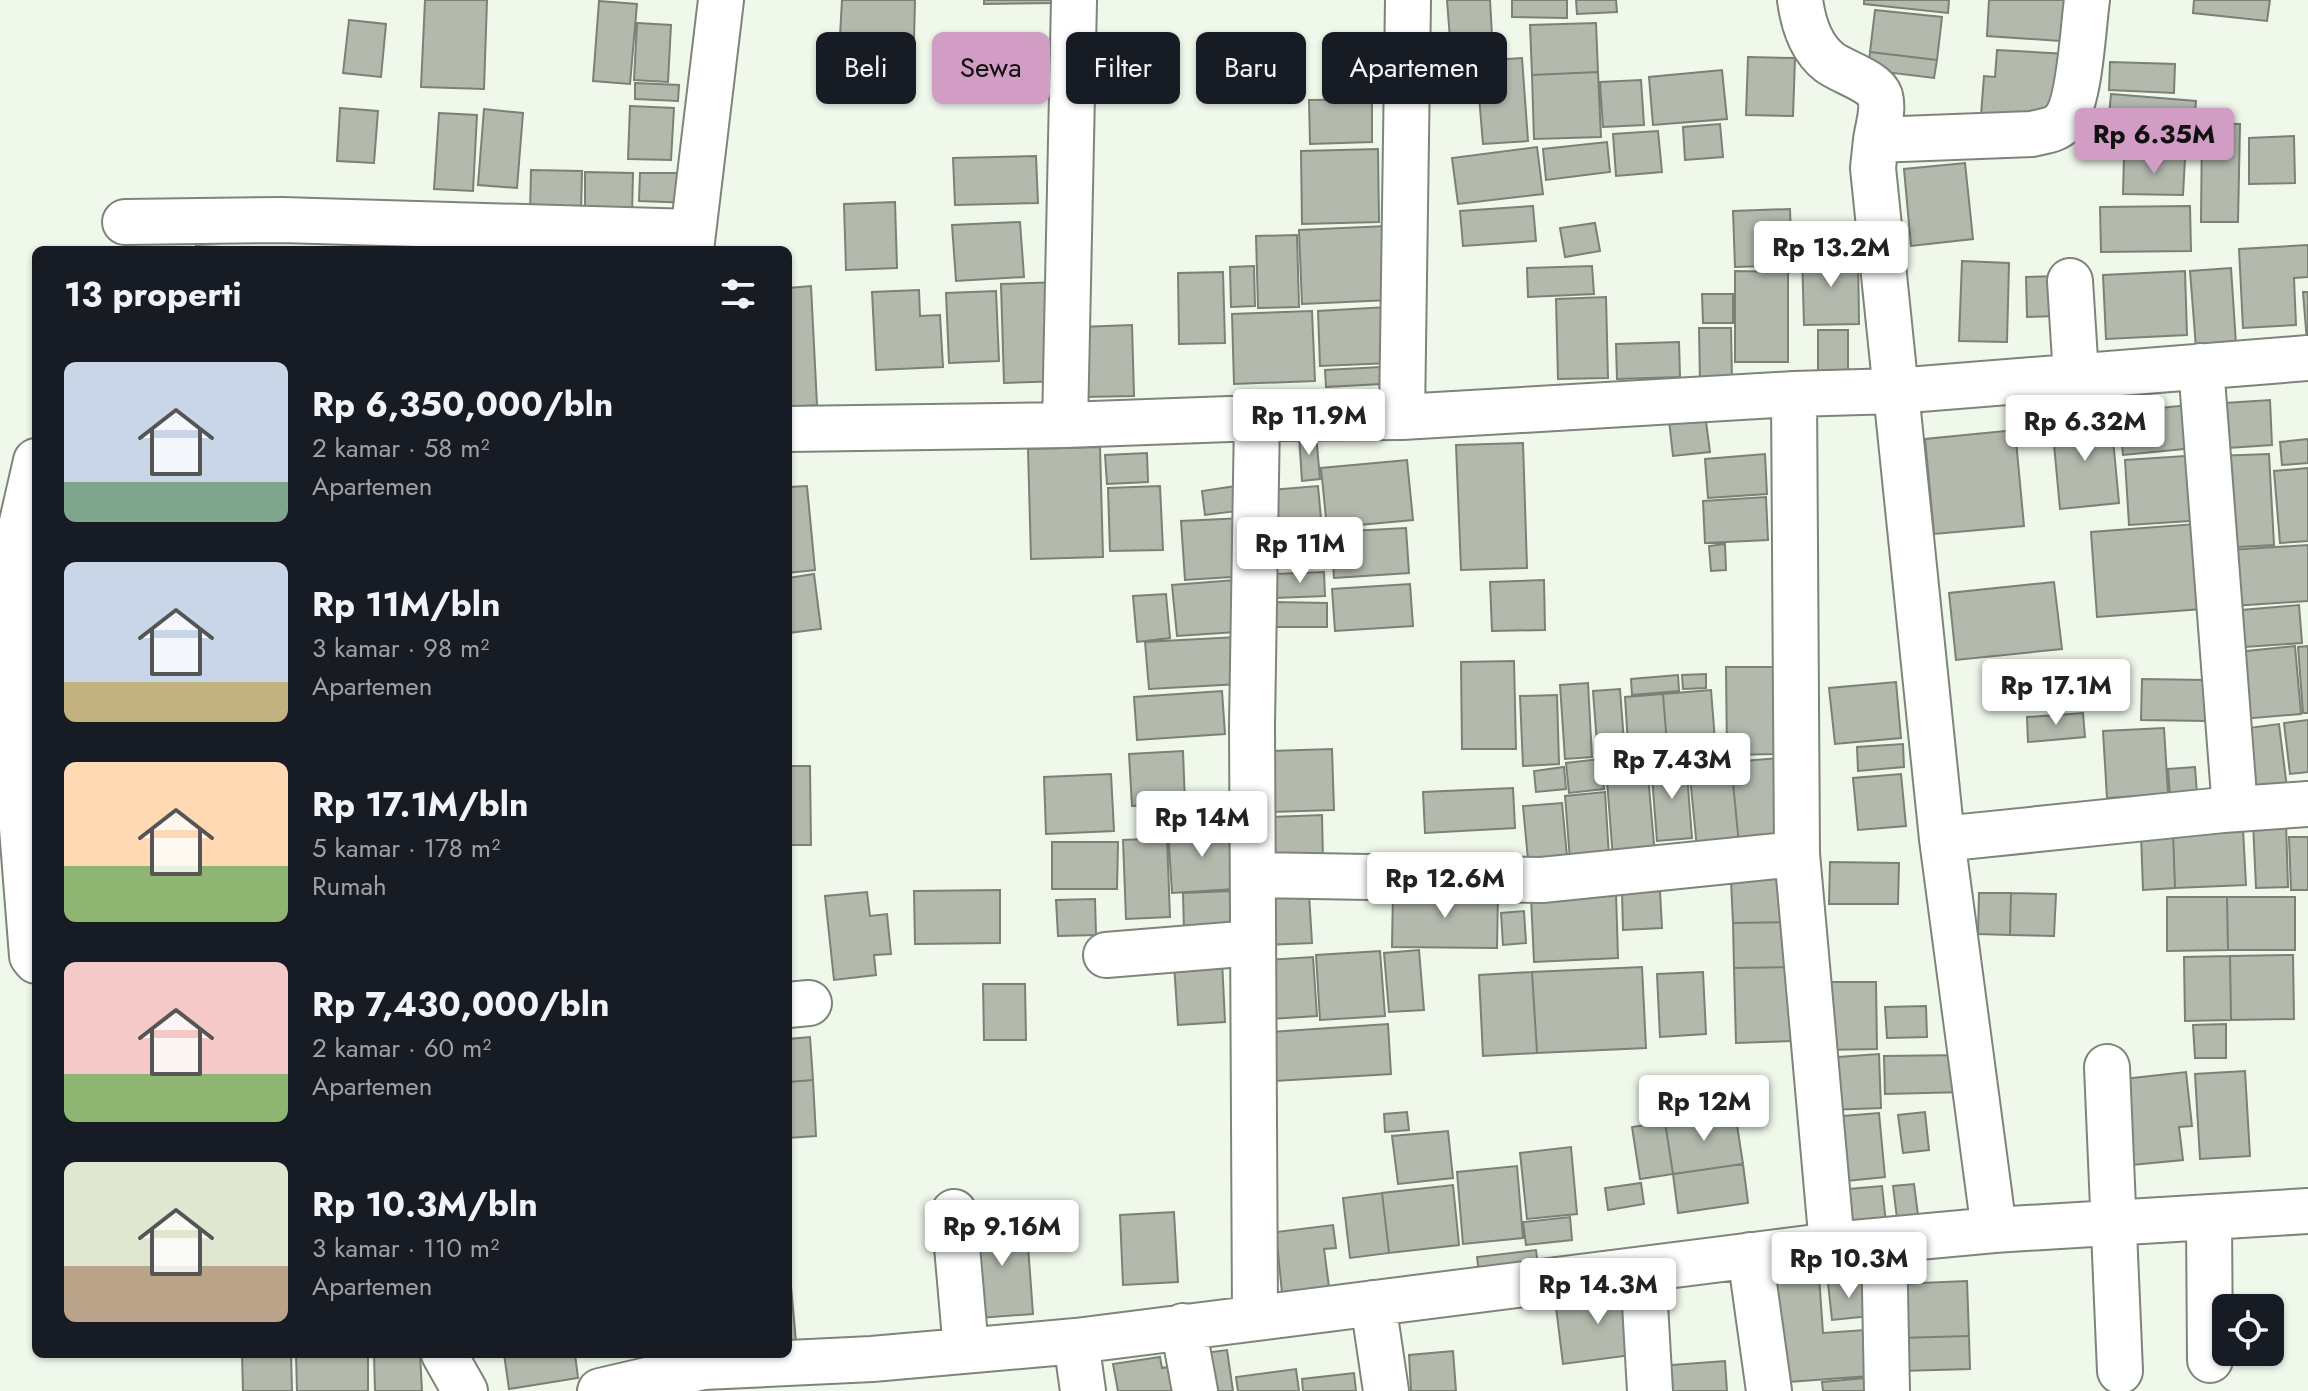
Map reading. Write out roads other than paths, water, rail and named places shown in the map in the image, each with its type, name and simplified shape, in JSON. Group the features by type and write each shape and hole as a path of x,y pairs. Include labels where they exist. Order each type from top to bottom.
{"street":[{"path":"125,222 282,220 692,241 721,0"},
{"path":"1065,425 1074,0"},
{"path":"1402,417 1408,0"},
{"path":"1800,0 1811,41 1826,60 1871,85 1879,93 1882,107 1876,140 1874,185 1942,839 1994,1230"},
{"path":"1876,140 2032,134 2057,127 2065,121 2072,104 2087,0"},
{"path":"2070,281 2076,376"},
{"path":"792,429 1402,417 1895,391 2308,358"},
{"path":"2201,366 2235,809"},
{"path":"1794,394 1797,854 1832,1245"},
{"path":"1255,1318 1252,725 1257,418"},
{"path":"32,476 6,570 14,726 15,905 32,956"},
{"path":"1942,839 2308,804"},
{"path":"1253,875 1542,880 1797,854"},
{"path":"1106,955 1253,943"},
{"path":"2107,1067 2120,1371"},
{"path":"600,1391 702,1360 872,1359 1076,1341 1832,1245 1994,1230 2308,1211"},
{"path":"954,1212 966,1350"},
{"path":"2209,1217 2210,1360"},
{"path":"1884,1240 1887,1391"},
{"path":"1750,1255 1769,1391"},
{"path":"1643,1269 1650,1391"},
{"path":"1373,1303 1386,1391"},
{"path":"1183,1326 1195,1391"},
{"path":"1076,1341 1083,1391"},
{"path":"446,1358 465,1391"}]}
